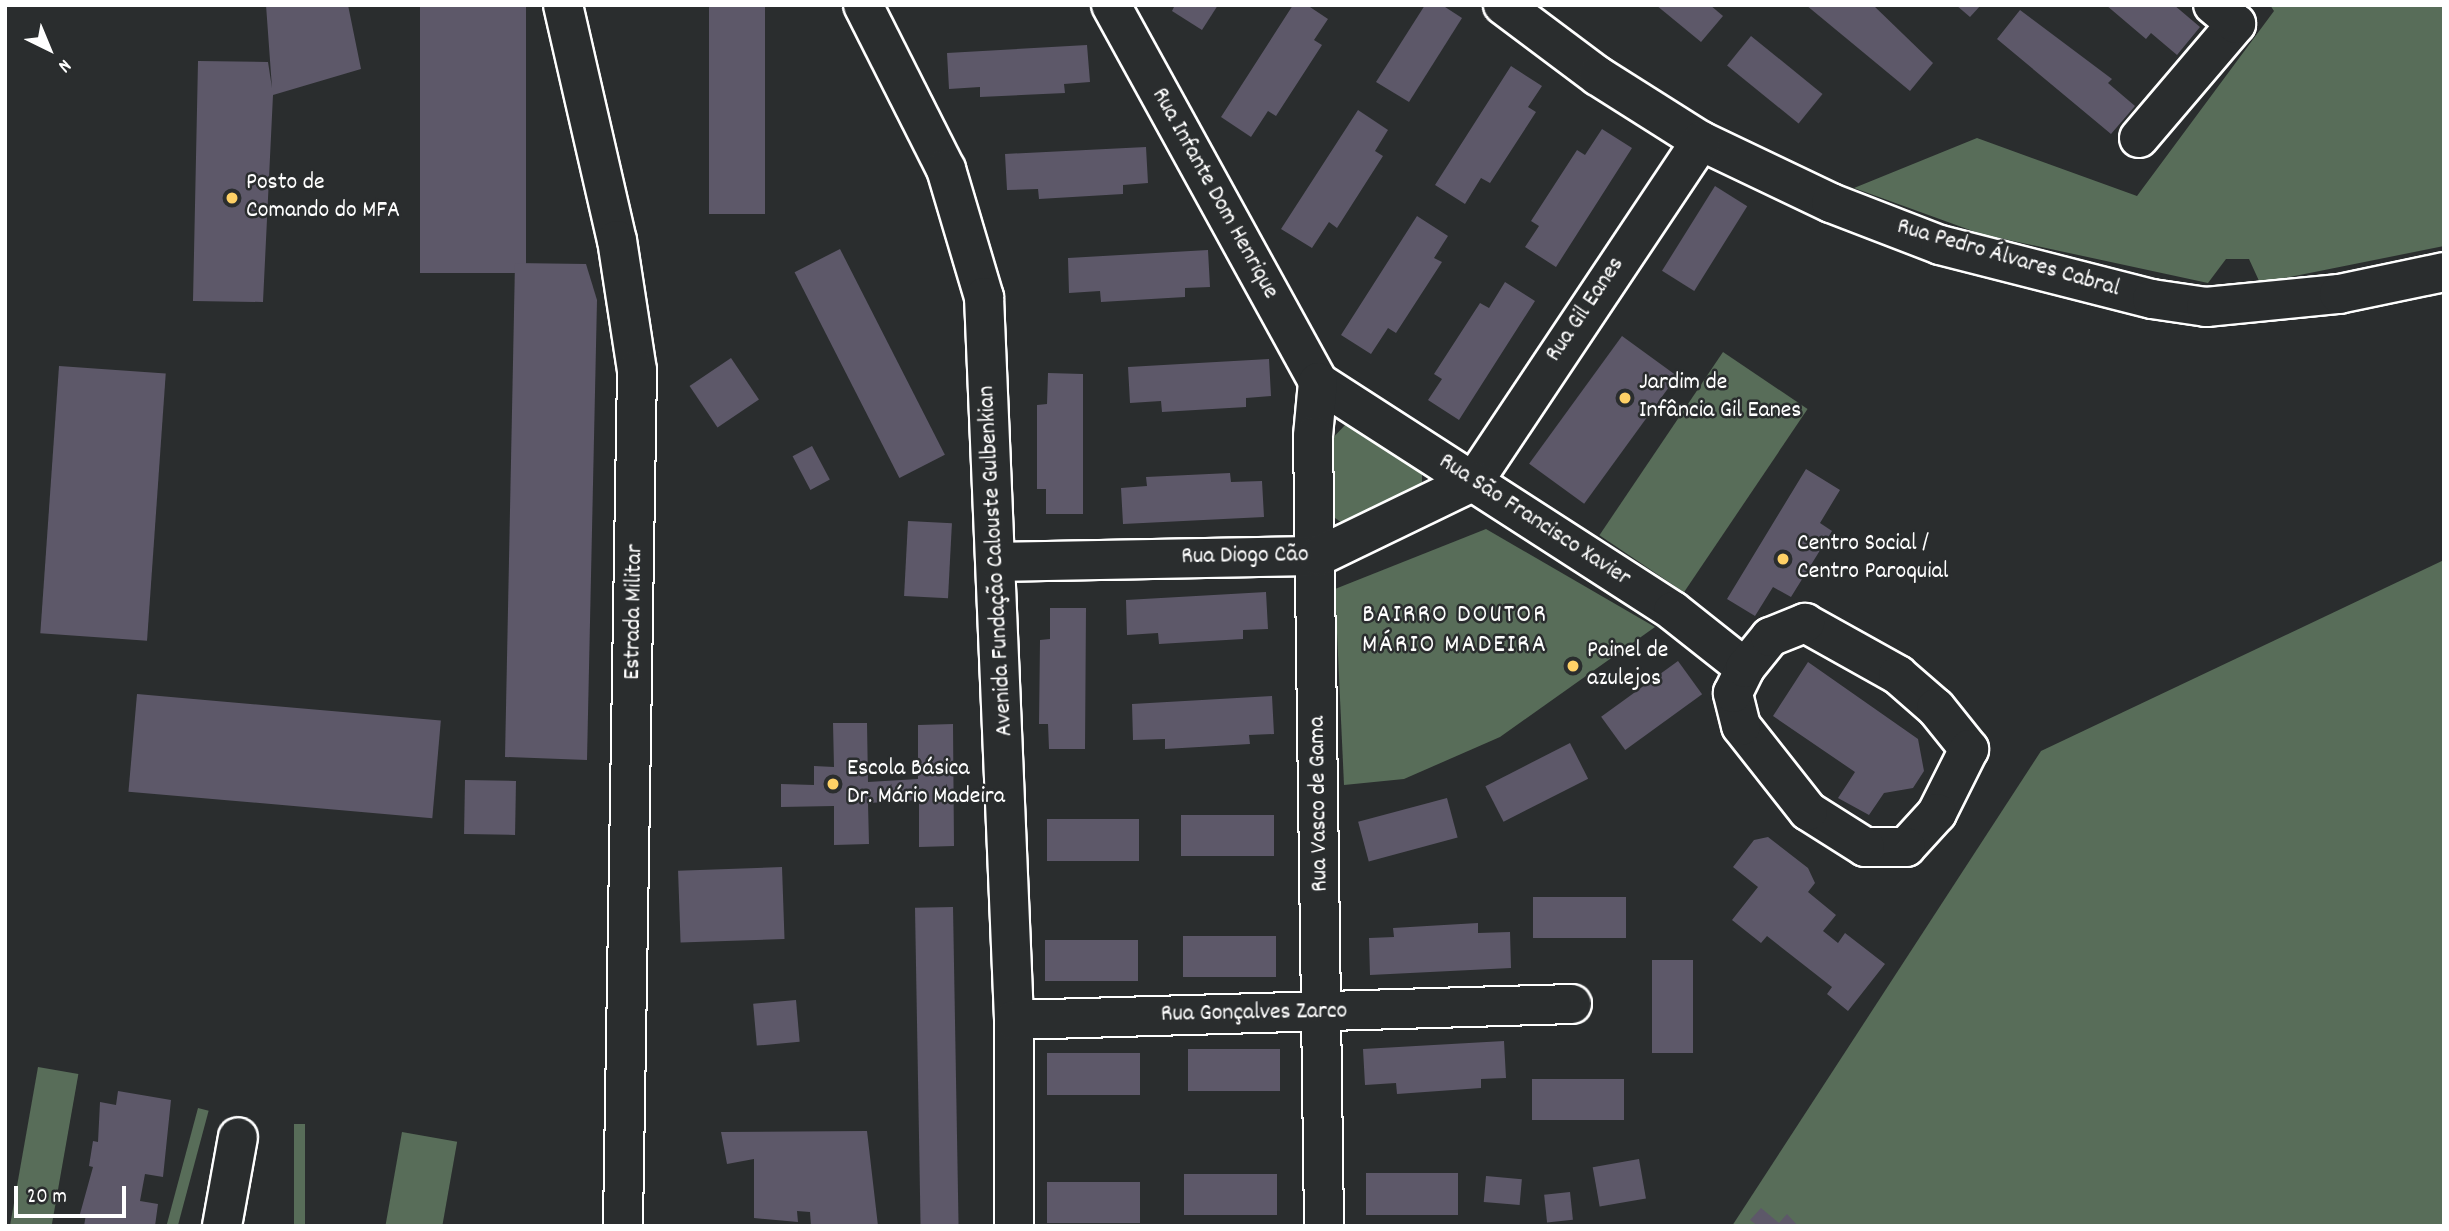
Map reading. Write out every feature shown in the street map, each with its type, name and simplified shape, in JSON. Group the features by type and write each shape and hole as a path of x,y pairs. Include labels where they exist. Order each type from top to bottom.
{"street":[{"name":"Estrada Militar","path":"563,5 617,240 637,370 623,1226"},
{"name":"Avenida Fundação Calouste Gulbenkian","path":"863,5 946,169 984,297 999,562 1014,1020 1014,1226"},
{"name":"Rua Infante Dom Henrique","path":"1111,5 1318,382"},
{"name":"Rua Pedro Álvares Cabral","path":"1503,5 1598,76 1701,141 1831,203 1940,244 2152,299 2206,307 2269,304 2444,272"},
{"path":"2138,138 2236,24 2213,5"},
{"name":"Rua Gil Eanes","path":"1474,481 1701,141"},
{"name":"Rua São Francisco Xavier","path":"1318,382 1673,611 1745,668"},
{"name":"Rua Vasco de Gama","path":"1318,382 1313,436 1319,556 1325,1013 1324,1226"},
{"name":"Rua Diogo Cão","path":"999,562 1319,556 1474,481"},
{"path":"1805,623 1898,675 1936,708 1969,749 1937,813 1906,847 1865,847 1808,811 1741,726 1733,693 1745,668 1770,637 1805,623"},
{"name":"Rua Gonçalves Zarco","path":"1014,1020 1572,1004"},
{"path":"222,1226 238,1137"}],"green space":[{"path":"2270,5 2444,5 2444,246 2260,283 2249,259 2226,259 2208,283 1981,234 1854,188 1977,138 2137,196 2274,11"},
{"path":"1723,352 1808,409 1684,592 1599,535"},
{"path":"1347,423 1422,468 1422,482 1415,493 1344,524 1332,516 1327,444"},
{"path":"1486,529 1655,627 1500,737 1404,779 1344,785 1335,589"},
{"path":"2444,560 2444,1226 1732,1226 2041,751"},
{"path":"38,1067 78,1074 52,1226 10,1226"},
{"path":"198,1108 209,1111 178,1226 167,1224"},
{"path":"294,1124 305,1124 305,1226 294,1226"},
{"path":"402,1132 457,1142 442,1226 385,1226"}],"building":[{"name":"Posto de Comando do MFA","path":"266,5 348,5 361,69 273,95 263,302 193,301 198,61 268,62 272,88"},
{"path":"420,5 526,5 526,273 420,273"},
{"path":"709,5 765,5 765,214 709,214"},
{"path":"1175,5 1218,5 1202,30 1172,11"},
{"path":"1293,5 1307,5 1328,19 1314,40 1322,45 1276,116 1268,111 1251,137 1221,117"},
{"path":"1425,5 1442,5 1462,18 1409,102 1376,82"},
{"path":"1656,5 1710,5 1723,16 1701,42"},
{"path":"1806,5 1873,5 1933,63 1910,91"},
{"path":"1956,5 1981,5 1970,17"},
{"path":"2106,5 2174,5 2200,27 2177,55 2151,33 2146,39"},
{"path":"2020,10 2112,79 2108,83 2135,106 2111,134 1997,39"},
{"path":"1751,36 1822,94 1799,123 1727,66"},
{"path":"1087,45 1090,82 1064,84 1065,93 980,97 980,87 949,89 947,53"},
{"path":"1511,66 1542,86 1528,107 1536,112 1490,183 1481,178 1465,204 1435,185"},
{"path":"1358,110 1388,130 1375,151 1383,156 1337,228 1329,222 1312,248 1281,229"},
{"path":"1602,129 1632,148 1556,267 1525,247 1539,226 1531,221 1577,150 1585,155"},
{"path":"1146,147 1148,183 1123,185 1123,194 1039,199 1038,189 1007,190 1005,154"},
{"path":"1715,186 1747,206 1694,291 1662,271"},
{"path":"1417,216 1448,236 1434,258 1442,262 1396,333 1388,328 1371,354 1341,335"},
{"path":"840,249 945,455 899,478 795,272"},
{"path":"1208,250 1210,287 1185,288 1185,297 1101,302 1100,291 1069,293 1068,258"},
{"path":"515,263 586,264 597,300 587,760 505,757"},
{"path":"1505,282 1535,301 1459,420 1428,400 1442,379 1434,374 1480,303 1489,308"},
{"path":"1622,336 1677,376 1584,504 1529,464"},
{"path":"731,358 759,399 718,427 690,386"},
{"path":"1269,359 1271,396 1246,398 1246,407 1162,412 1161,401 1130,403 1128,367"},
{"path":"59,366 166,373 147,641 40,633"},
{"path":"1048,373 1083,374 1083,514 1046,514 1046,489 1037,489 1037,405 1047,404"},
{"path":"812,446 830,480 810,490 793,456"},
{"name":"Centro Social / Centro Paroquial","path":"1806,469 1840,490 1820,523 1832,531 1791,597 1773,587 1755,616 1727,599"},
{"path":"1230,473 1231,482 1262,481 1264,517 1123,524 1121,488 1147,486 1146,477"},
{"path":"908,521 952,523 948,598 904,596"},
{"path":"1266,592 1268,629 1243,630 1243,639 1159,644 1158,633 1127,635 1126,600"},
{"path":"1050,608 1086,608 1085,749 1049,749 1048,724 1039,724 1040,640 1050,639"},
{"path":"1678,661 1702,694 1625,750 1601,717"},
{"path":"1808,662 1918,739 1924,771 1913,788 1884,793 1869,815 1838,798 1855,772 1773,716"},
{"path":"137,694 441,721 432,818 128,792"},
{"path":"1272,696 1274,734 1249,735 1250,744 1165,749 1165,739 1133,740 1132,704"},
{"path":"833,723 867,723 868,782 918,779 918,725 953,724 954,846 919,847 919,800 868,803 869,844 834,845 834,806 781,807 781,784 814,785 814,766 834,767"},
{"path":"1570,743 1588,779 1504,822 1485,786"},
{"path":"465,780 516,781 515,835 464,834"},
{"path":"1447,798 1458,838 1369,861 1358,822"},
{"path":"1181,815 1274,815 1274,856 1181,856"},
{"path":"1047,819 1139,819 1139,861 1047,861"},
{"path":"1768,837 1808,868 1815,883 1808,892 1836,915 1823,931 1838,943 1845,933 1885,964 1848,1011 1827,994 1832,987 1767,936 1761,943 1732,920 1758,887 1733,867 1754,840"},
{"path":"782,867 785,939 681,943 678,871"},
{"path":"1533,897 1626,897 1626,938 1533,938"},
{"path":"953,907 959,1226 921,1226 915,908"},
{"path":"1478,923 1478,933 1510,932 1511,968 1370,975 1369,938 1394,937 1393,928"},
{"path":"1183,936 1276,936 1276,977 1183,977"},
{"path":"1045,940 1138,940 1138,981 1045,981"},
{"path":"1652,960 1693,960 1693,1053 1652,1053"},
{"path":"796,1000 800,1042 757,1046 753,1004"},
{"path":"1504,1041 1506,1078 1481,1079 1481,1088 1397,1094 1396,1083 1365,1085 1363,1049"},
{"path":"1188,1049 1280,1049 1280,1091 1188,1091"},
{"path":"1047,1053 1140,1053 1140,1095 1047,1095"},
{"path":"1532,1079 1624,1079 1624,1120 1532,1120"},
{"path":"118,1091 171,1100 163,1177 145,1174 140,1201 158,1204 155,1226 84,1226 86,1214 80,1214 93,1167 89,1166 93,1141 98,1142 100,1102 116,1105"},
{"path":"867,1131 878,1226 811,1226 810,1212 797,1211 798,1222 754,1218 754,1159 727,1164 721,1132"},
{"path":"1639,1159 1646,1198 1600,1207 1593,1167"},
{"path":"1366,1173 1458,1173 1458,1215 1366,1215"},
{"path":"1184,1174 1277,1174 1277,1215 1184,1215"},
{"path":"1486,1176 1522,1179 1520,1205 1484,1202"},
{"path":"1047,1182 1140,1182 1140,1223 1047,1223"},
{"path":"1570,1192 1573,1220 1547,1223 1544,1195"},
{"path":"1761,1208 1779,1223 1787,1214 1798,1226 1758,1226 1750,1220"}],"place":[{"name":"Posto de Comando do MFA","path":"232,198"},
{"name":"Jardim de Infância Gil Eanes","path":"1625,398"},
{"name":"Centro Social / Centro Paroquial","path":"1783,559"},
{"name":"Painel de azulejos","path":"1573,666"},
{"name":"Escola Básica Dr. Mário Madeira","path":"833,784"}],"district":[{"name":"BAIRRO DOUTOR MÁRIO MADEIRA","path":"1455,631"}]}
